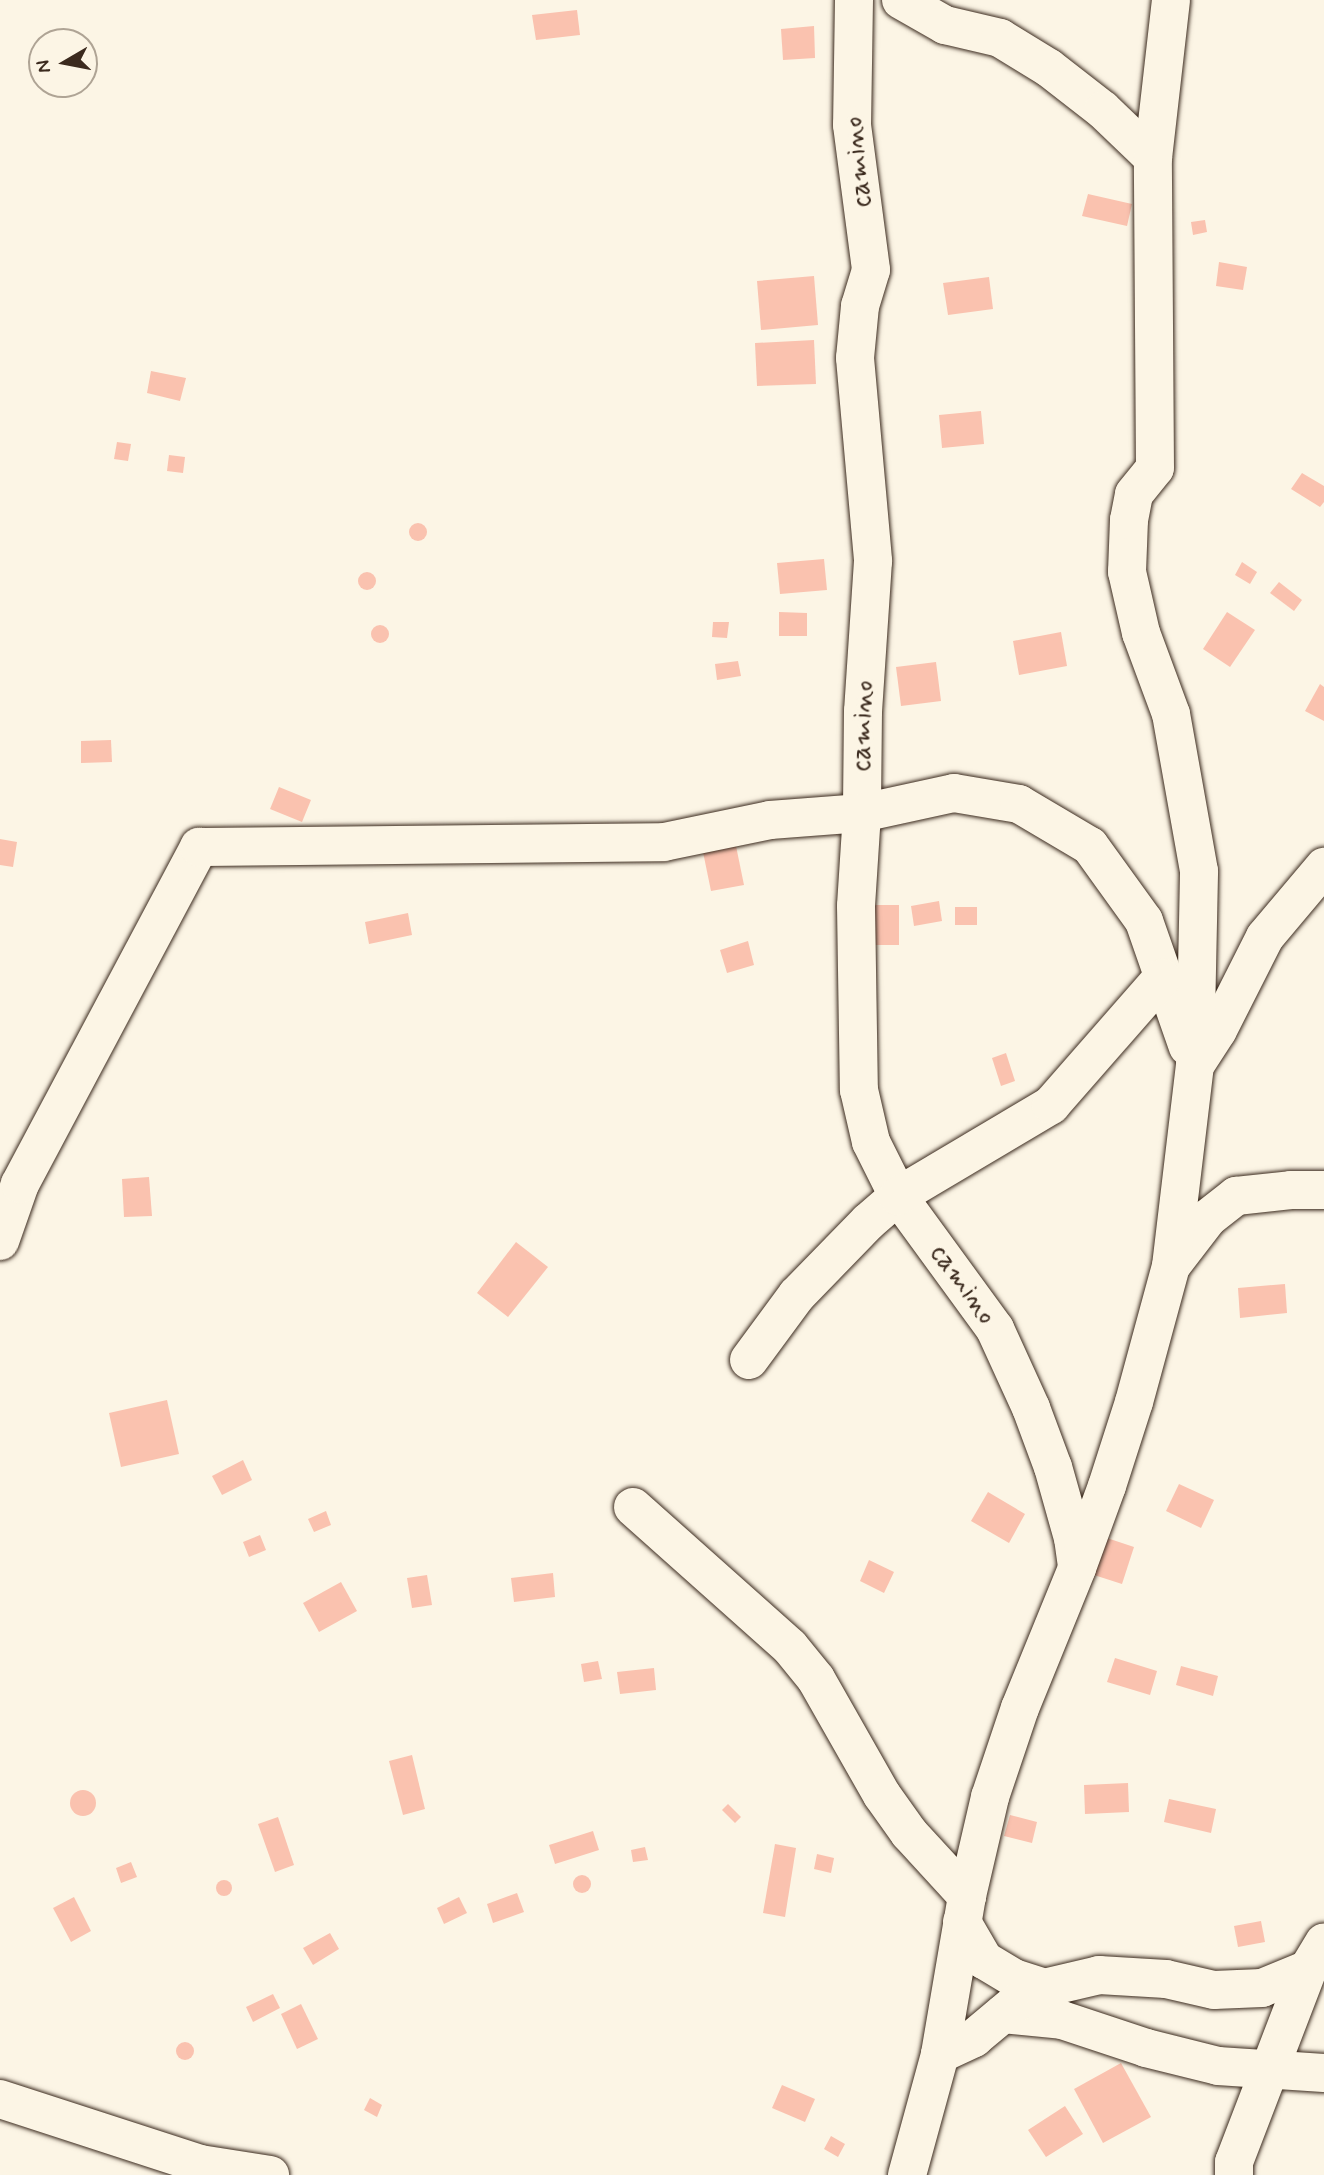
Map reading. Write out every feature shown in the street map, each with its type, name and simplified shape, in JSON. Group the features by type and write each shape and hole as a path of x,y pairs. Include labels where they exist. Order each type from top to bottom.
{"street":[{"name":"camino","path":"854,0 852,125 871,270 860,306 855,358 873,561 863,711 862,813 856,906 859,1090 871,1142 898,1196 995,1329 1031,1408 1053,1467 1073,1538 1077,1568"},
{"path":"901,0 945,25 1000,38 1049,68 1103,110 1153,158"},
{"path":"906,2175 940,2054 964,1909 990,1797 1020,1708 1077,1568 1134,1402 1171,1266 1195,1065 1199,872 1171,714 1141,633 1127,572 1129,520 1134,494 1155,468 1153,158 1171,0"},
{"path":"0,1241 20,1184 198,846 664,842 770,820 862,813 954,793 1018,804 1090,845 1144,921 1195,1065"},
{"path":"1195,1065 1218,1030 1265,937 1324,867"},
{"path":"749,1360 797,1295 867,1222 898,1196 1051,1105 1162,978"},
{"path":"1171,1266 1208,1218 1236,1196 1291,1190 1324,1190"},
{"path":"633,1507 790,1647 816,1679 882,1795 964,1909 984,1960 1014,1978 1044,1988"},
{"path":"940,2054 974,2038 1017,2002 1044,1988 1099,1975 1167,1979 1214,1990 1262,1988 1316,1955"},
{"path":"1234,2175 1234,2162 1268,2068 1316,1955"},
{"path":"1003,2014 1062,2020 1146,2048 1219,2066 1324,2073"},
{"path":"0,2099 200,2164 271,2175"}],"building":[{"path":"577,10 580,35 536,40 532,15"},
{"path":"814,26 815,58 783,60 781,29"},
{"path":"1088,194 1132,204 1127,226 1082,216"},
{"path":"1205,220 1207,232 1193,235 1191,222"},
{"path":"1219,262 1247,267 1243,290 1216,286"},
{"path":"814,276 818,325 761,330 757,281"},
{"path":"989,277 993,309 948,315 943,283"},
{"path":"814,340 816,384 757,386 755,343"},
{"path":"151,371 186,378 180,401 147,393"},
{"path":"981,411 984,444 942,448 939,415"},
{"path":"117,442 131,444 128,461 114,459"},
{"path":"169,455 185,457 183,473 167,471"},
{"path":"1302,473 1324,486 1324,502 1320,507 1291,489"},
{"path":"414,523 422,523 427,532 425,539 414,541 409,536 409,528"},
{"path":"824,559 827,590 780,594 777,563"},
{"path":"1242,562 1257,572 1250,584 1235,575"},
{"path":"363,572 371,572 376,581 374,588 363,590 358,585 358,577"},
{"path":"1279,582 1302,600 1294,611 1270,593"},
{"path":"779,612 807,613 807,636 779,636"},
{"path":"1227,612 1255,630 1230,667 1203,649"},
{"path":"713,622 729,622 727,638 712,637"},
{"path":"376,625 384,625 389,634 387,641 376,643 371,638 371,630"},
{"path":"1061,632 1067,666 1019,675 1013,641"},
{"path":"738,661 741,676 717,680 715,664"},
{"path":"936,662 941,701 901,706 896,667"},
{"path":"1320,684 1324,687 1324,721 1305,711"},
{"path":"111,740 112,762 81,763 81,741"},
{"path":"279,787 311,800 302,822 270,809"},
{"path":"0,839 17,842 13,867 0,865"},
{"path":"736,846 744,885 711,891 703,852"},
{"path":"939,901 942,921 914,926 911,906"},
{"path":"865,905 899,905 899,945 865,945"},
{"path":"955,907 977,907 977,925 955,925"},
{"path":"408,913 412,935 369,944 365,922"},
{"path":"748,941 754,965 727,973 720,950"},
{"path":"1006,1053 1015,1081 1001,1086 992,1058"},
{"path":"149,1177 152,1216 124,1217 122,1179"},
{"path":"516,1242 548,1267 508,1317 477,1293"},
{"path":"1285,1284 1287,1313 1240,1318 1238,1288"},
{"path":"167,1400 179,1454 121,1467 109,1413"},
{"path":"243,1460 252,1480 222,1495 212,1476"},
{"path":"1179,1484 1214,1500 1201,1528 1166,1511"},
{"path":"988,1492 1025,1514 1009,1543 971,1521"},
{"path":"326,1511 331,1525 314,1532 308,1519"},
{"path":"260,1535 266,1550 249,1557 243,1542"},
{"path":"1107,1538 1134,1547 1122,1584 1094,1575"},
{"path":"869,1560 894,1572 884,1593 860,1581"},
{"path":"553,1573 555,1597 514,1602 511,1578"},
{"path":"427,1575 432,1605 412,1608 407,1578"},
{"path":"341,1582 357,1611 319,1632 303,1603"},
{"path":"1115,1658 1157,1671 1150,1695 1107,1682"},
{"path":"598,1661 602,1679 584,1682 581,1664"},
{"path":"1181,1666 1218,1676 1213,1696 1176,1685"},
{"path":"654,1668 656,1690 620,1694 617,1672"},
{"path":"412,1755 425,1809 403,1815 389,1761"},
{"path":"1128,1783 1129,1812 1085,1814 1084,1785"},
{"path":"83,1790 92,1794 96,1803 92,1812 83,1816 74,1812 70,1803 74,1794"},
{"path":"1169,1799 1216,1809 1211,1833 1164,1822"},
{"path":"728,1804 741,1817 735,1823 722,1810"},
{"path":"1010,1815 1037,1822 1032,1843 1004,1836"},
{"path":"278,1817 294,1865 275,1872 258,1824"},
{"path":"593,1831 599,1850 555,1864 549,1845"},
{"path":"775,1844 796,1848 785,1917 763,1913"},
{"path":"645,1847 648,1860 633,1862 631,1850"},
{"path":"817,1854 834,1858 831,1873 814,1869"},
{"path":"131,1862 137,1877 121,1883 116,1868"},
{"path":"582,1875 588,1878 591,1884 588,1890 582,1893 576,1890 573,1884 576,1878"},
{"path":"224,1880 232,1888 224,1896 216,1888"},
{"path":"517,1893 524,1912 493,1923 487,1904"},
{"path":"74,1897 91,1931 71,1942 53,1908"},
{"path":"459,1897 467,1913 444,1924 437,1908"},
{"path":"1261,1921 1265,1942 1238,1947 1234,1926"},
{"path":"330,1933 339,1949 313,1965 303,1948"},
{"path":"273,1994 280,2008 253,2022 246,2007"},
{"path":"301,2004 318,2039 297,2049 281,2014"},
{"path":"181,2042 189,2042 194,2051 192,2058 181,2060 176,2055 176,2047"},
{"path":"1121,2063 1151,2117 1103,2143 1074,2089"},
{"path":"782,2085 815,2099 805,2122 772,2108"},
{"path":"370,2098 382,2105 377,2117 364,2110"},
{"path":"1065,2106 1083,2134 1046,2157 1028,2130"},
{"path":"831,2136 845,2144 838,2157 824,2149"}]}
